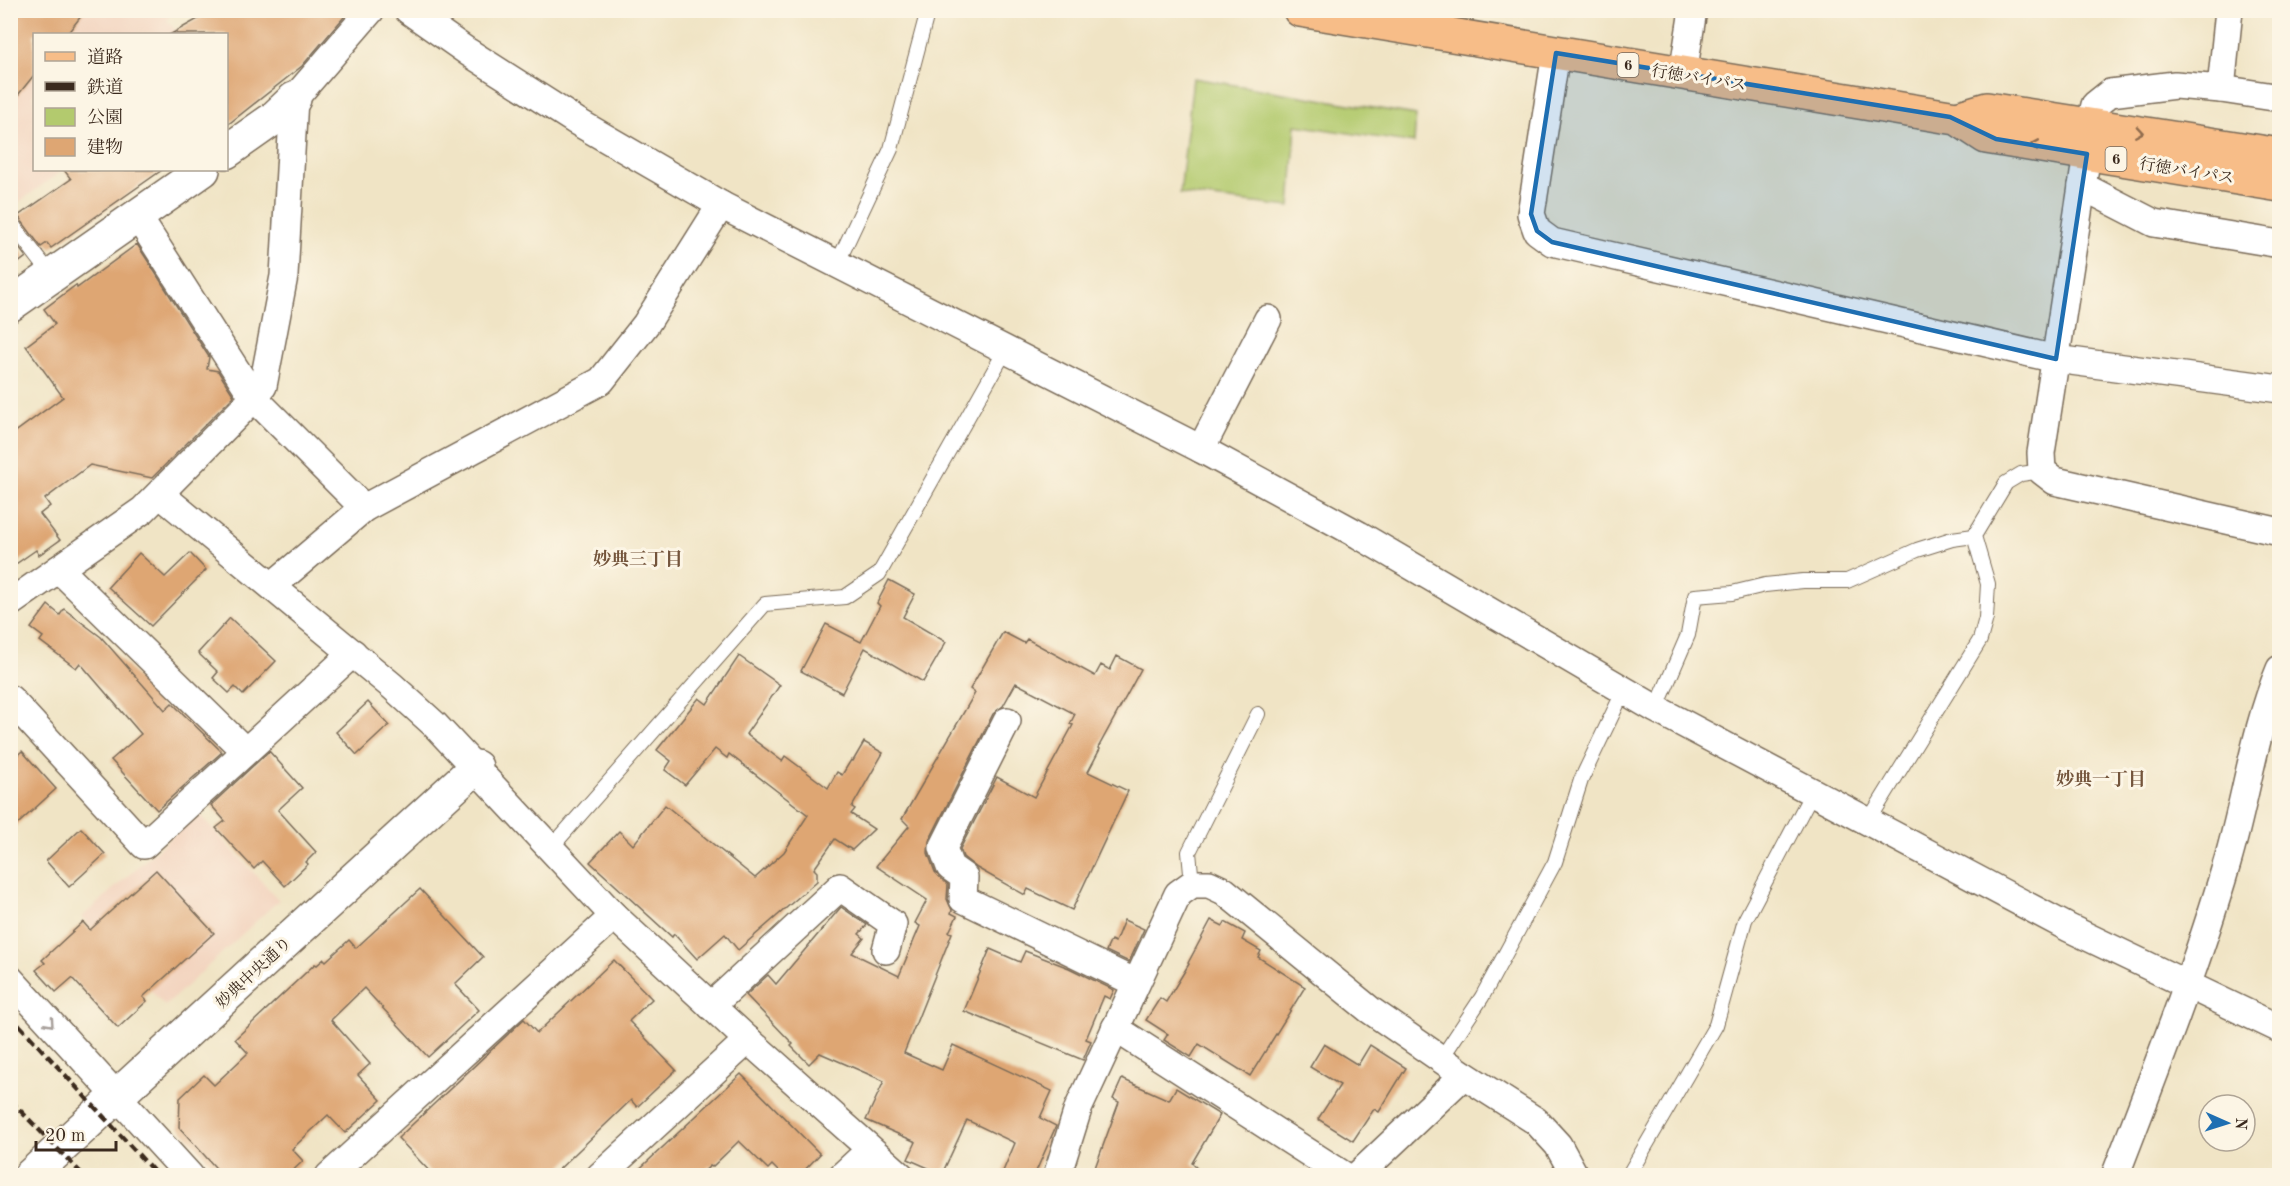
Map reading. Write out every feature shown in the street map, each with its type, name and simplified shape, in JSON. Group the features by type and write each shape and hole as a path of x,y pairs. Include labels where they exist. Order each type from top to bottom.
{"main road":[{"name":"行徳バイパス","path":"1300,10 1957,118 1987,109 2088,139 2280,185"},
{"name":"行徳バイパス","path":"2088,139 2280,155"}],"street":[{"path":"228,151 273,119 294,99 371,10"},
{"path":"408,10 468,52 576,121 721,205 1201,449 1359,535 1656,709 2069,928 2188,987 2280,1029"},
{"path":"1683,74 1693,10"},
{"path":"2221,89 2229,10"},
{"path":"1556,53 1531,214 1537,231 1552,242 2056,359 2280,389"},
{"path":"2280,98 2175,85 2110,93 2095,105 2041,453 2042,471 2055,481 2280,532"},
{"path":"10,603 143,510 254,399 262,386 284,276 294,99"},
{"path":"10,305 202,171"},
{"path":"2082,186 2154,223 2280,244"},
{"path":"272,586 364,508 601,381 646,324 721,205"},
{"path":"138,217 254,399 364,508"},
{"path":"1201,449 1268,319"},
{"path":"159,494 353,653 434,724 614,916 748,1040 901,1176"},
{"path":"59,569 245,751"},
{"path":"10,699 144,845 353,653"},
{"path":"2115,1176 2188,987 2271,722 2280,669"},
{"path":"1007,721 944,848 950,867 964,877 963,898 1136,983"},
{"name":"妙典中央通り","path":"30,1176 476,767"},
{"path":"1057,1176 1078,1109 1115,1028 1178,894 1192,884 1209,884 1224,891 1370,1010 1536,1121 1558,1145 1575,1176"},
{"path":"711,1006 840,887 892,924 886,950"},
{"path":"329,1176 614,916"},
{"path":"10,979 190,1176"},
{"path":"1115,1028 1345,1176"},
{"path":"600,1176 748,1040"},
{"path":"1357,1176 1464,1075"},
{"path":"842,1176 870,1150"}],"lane":[{"path":"837,264 891,149 928,10"},
{"path":"10,221 52,276"},
{"path":"550,849 765,604 845,597 879,573 1005,351"},
{"path":"1869,820 1980,640 1986,618 1988,584 1974,536 2006,483 2022,474 2042,471"},
{"path":"1656,709 1688,635 1695,596 1784,583 1847,581 1917,550 1952,539 1974,536"},
{"path":"1441,1059 1482,997 1554,862 1581,780 1624,690"},
{"path":"1192,884 1189,852 1258,714"},
{"path":"1628,1176 1716,1025 1745,920 1813,791"}],"highlighted area":[{"path":"1556,53 1950,117 1996,139 2087,154 2056,359 1552,242 1537,231 1531,214"}],"shaded area":[{"path":"11,11 174,11 167,20 177,33 33,33 33,171 62,171 11,208"},
{"path":"198,813 279,900 165,1006 82,917"}],"green space":[{"path":"1193,78 1416,115 1414,143 1296,125 1290,207 1180,194"}],"building":[{"path":"10,10 86,10 68,33 33,33 33,76 10,105"},
{"path":"214,10 350,10 302,66 228,124 228,33 173,33"},
{"path":"65,171 161,171 51,248 47,243 41,247 18,216 71,179"},
{"path":"10,236 26,257 10,269"},
{"path":"137,244 209,357 207,369 218,371 234,396 152,478 90,465 45,499 50,506 40,514 60,540 39,555 36,550 10,568 10,436 63,397 26,346 55,324 44,309"},
{"path":"139,553 165,577 190,553 206,570 151,626 108,587"},
{"path":"889,580 915,594 903,617 946,642 923,682 865,648 842,693 801,671 826,624 861,642 880,606 877,603"},
{"path":"48,605 60,615 64,609 101,637 165,710 172,703 222,752 157,810 111,760 141,734 80,663 76,668 40,641 43,637 31,628"},
{"path":"230,618 276,661 243,695 235,687 229,693 213,678 218,672 198,653"},
{"path":"1003,632 1024,643 1027,639 1095,676 1101,665 1110,670 1117,656 1141,669 1098,748 1100,749 1088,772 1128,791 1072,910 1028,889 1025,895 977,868 963,857 960,849 997,777 1034,797 1073,725 1070,724 1075,714 1016,683 1003,706 993,714 929,841 928,853 935,872 948,885 947,899 951,913 957,916 904,1053 942,1070 953,1045 1052,1091 1040,1118 1056,1126 1034,1176 1001,1176 1015,1143 967,1120 942,1174 908,1159 916,1142 866,1120 884,1081 820,1053 809,1064 746,995 768,975 776,984 841,907 867,925 859,934 864,938 852,953 899,976 920,926 915,923 927,900 876,866 909,826 902,819 975,693 970,689"},
{"path":"739,656 780,685 746,734 782,761 785,756 828,788 837,772 842,775 851,760 853,761 864,742 883,753 852,807 855,809 851,814 874,829 852,850 835,839 814,869 817,872 817,881 738,950 725,934 697,959 674,934 672,937 590,862 619,831 633,845 665,805 755,878 784,852 808,815 729,754 727,758 715,749 685,785 665,770 671,761 657,750 699,698 707,704"},
{"path":"368,702 389,725 357,755 336,732"},
{"path":"22,751 56,789 10,831 10,762"},
{"path":"269,751 302,788 278,810 316,852 306,862 308,864 285,886 262,861 254,869 216,828 225,821 211,805"},
{"path":"81,828 105,854 69,887 46,861"},
{"path":"156,870 214,933 143,997 147,1001 118,1028 72,978 56,992 36,970 45,963 42,960 83,922 90,930"},
{"path":"420,889 483,957 455,984 479,1010 428,1057 364,988 331,1020 370,1064 358,1075 381,1100 345,1133 328,1115 292,1149 303,1161 287,1176 223,1176 179,1127 180,1098 204,1075 214,1085 248,1053 235,1039 315,964 317,965 324,959 326,961 349,940 356,948"},
{"path":"1124,920 1144,929 1129,962 1106,951 1111,940 1115,942"},
{"path":"1211,920 1223,926 1225,922 1245,933 1242,940 1261,951 1258,957 1305,987 1250,1076 1199,1044 1191,1057 1164,1040 1168,1034 1146,1020 1160,998 1166,1002 1189,964"},
{"path":"990,949 1020,962 1025,951 1069,968 1114,990 1110,999 1104,996 1086,1039 1091,1041 1083,1060 964,1011"},
{"path":"614,960 652,999 629,1021 676,1070 637,1107 631,1100 552,1176 434,1176 398,1138 524,1019 537,1033"},
{"path":"1324,1044 1358,1065 1370,1045 1406,1068 1379,1112 1374,1109 1353,1141 1318,1119 1340,1085 1310,1067"},
{"path":"741,1074 820,1154 799,1176 783,1176 772,1165 768,1169 739,1141 699,1176 632,1176"},
{"path":"1122,1079 1169,1100 1176,1088 1220,1115 1192,1163 1204,1176 1092,1176 1119,1102 1113,1099"}],"railway":[{"path":"10,1015 158,1176"},
{"path":"10,1100 84,1176"}],"district":[{"name":"妙典三丁目","path":"638,559"},
{"name":"妙典一丁目","path":"2101,779"}]}
